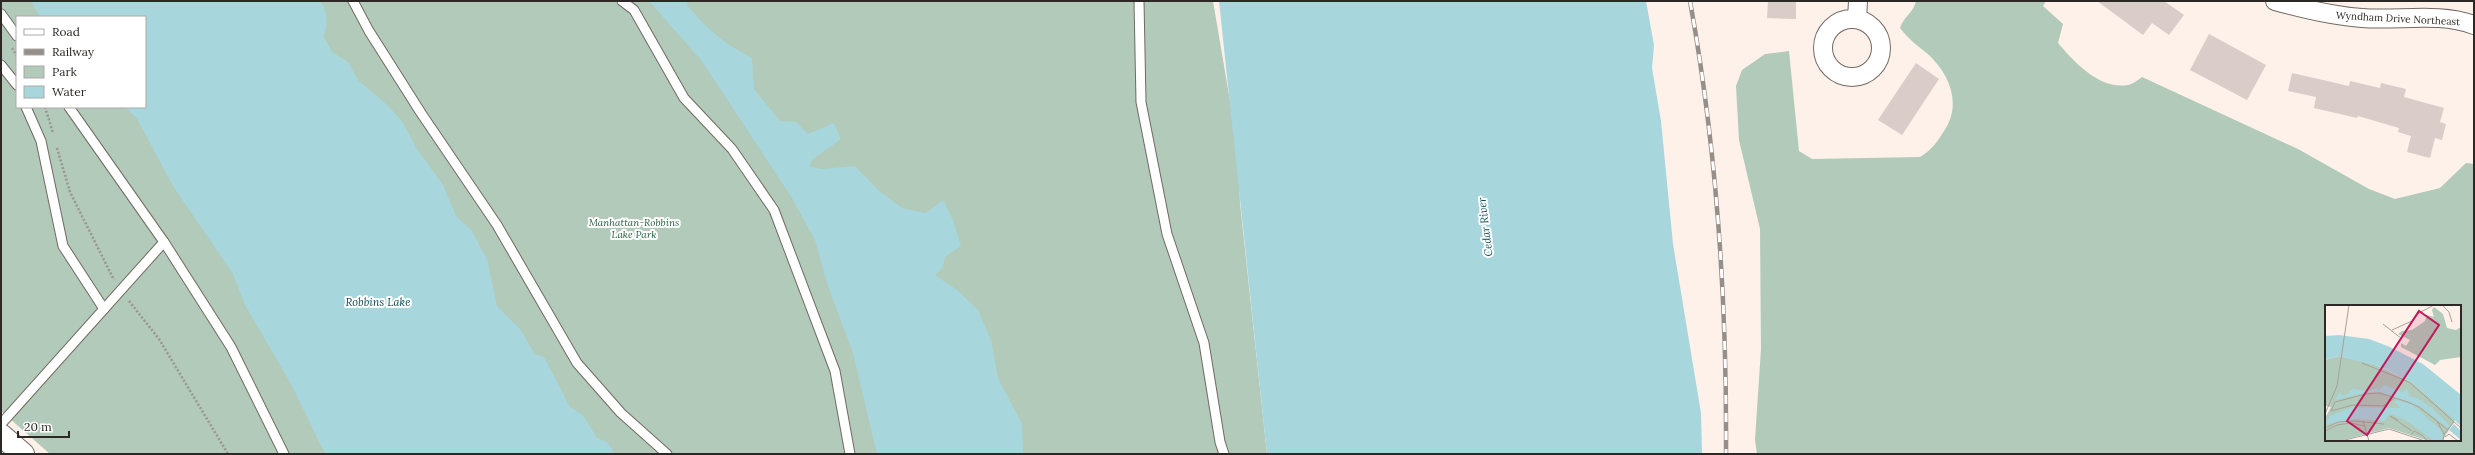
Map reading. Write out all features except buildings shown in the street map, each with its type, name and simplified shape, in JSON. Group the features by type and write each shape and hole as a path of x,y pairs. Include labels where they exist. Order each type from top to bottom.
{"street":[{"name":"Wyndham Drive Northeast","path":"2276,1 2321,13 2362,18 2459,19 2474,26"},
{"path":"1,435 22,454"}],"lane":[{"path":"354,1 369,31 421,114 497,225 577,362 621,413 667,454"},
{"path":"622,1 634,10 684,98 732,149 774,210 835,370 850,454"},
{"path":"1139,1 1141,102 1167,234 1204,343 1220,442 1224,454"},
{"path":"1,14 16,35"},
{"path":"1,65 16,84"},
{"path":"26,108 41,141 63,246 104,309"},
{"path":"70,108 164,242 231,347 284,454"},
{"path":"1,424 164,242"}],"green space":[{"name":"Manhattan-Robbins Lake Park","path":"1,1 1213,1 1237,142 1240,203 1267,454 50,454 1,411"},
{"path":"1916,1 2046,1 2043,6 2063,24 2058,43 2080,66 2098,79 2118,85 2128,85 2134,83 2142,77 2298,149 2369,189 2395,199 2440,188 2466,163 2474,164 2474,454 1757,454 1755,440 1761,349 1760,229 1739,140 1736,86 1742,70 1765,54 1789,51 1799,151 1812,159 1920,157 1931,149 1944,131 1952,111 1953,101 1948,81 1943,72 1929,55 1910,40 1900,28"}],"water":[{"name":"Robbins Lake","path":"31,1 320,1 326,14 324,37 332,52 348,62 358,80 387,105 402,121 417,149 443,185 456,216 471,230 487,259 497,306 520,329 535,354 544,357 570,407 583,415 597,438 607,442 615,454 325,454 291,384 245,305 233,274 173,186 136,117 125,108 146,108 146,16 39,16"},
{"path":"649,1 688,1 687,5 709,28 732,47 752,58 754,89 780,121 796,122 808,134 834,123 841,139 812,160 810,167 822,169 855,166 878,190 902,208 926,213 943,200 953,220 961,246 945,257 943,267 935,275 957,290 978,310 991,340 998,378 1022,424 1023,454 877,454 853,353 827,283 815,240 792,198 701,60"},
{"name":"Cedar River","path":"1219,1 1646,1 1654,45 1652,68 1661,121 1673,244 1701,413 1702,454 1267,454"}],"railway":[{"path":"1690,1 1714,170 1725,340 1726,454"}]}
